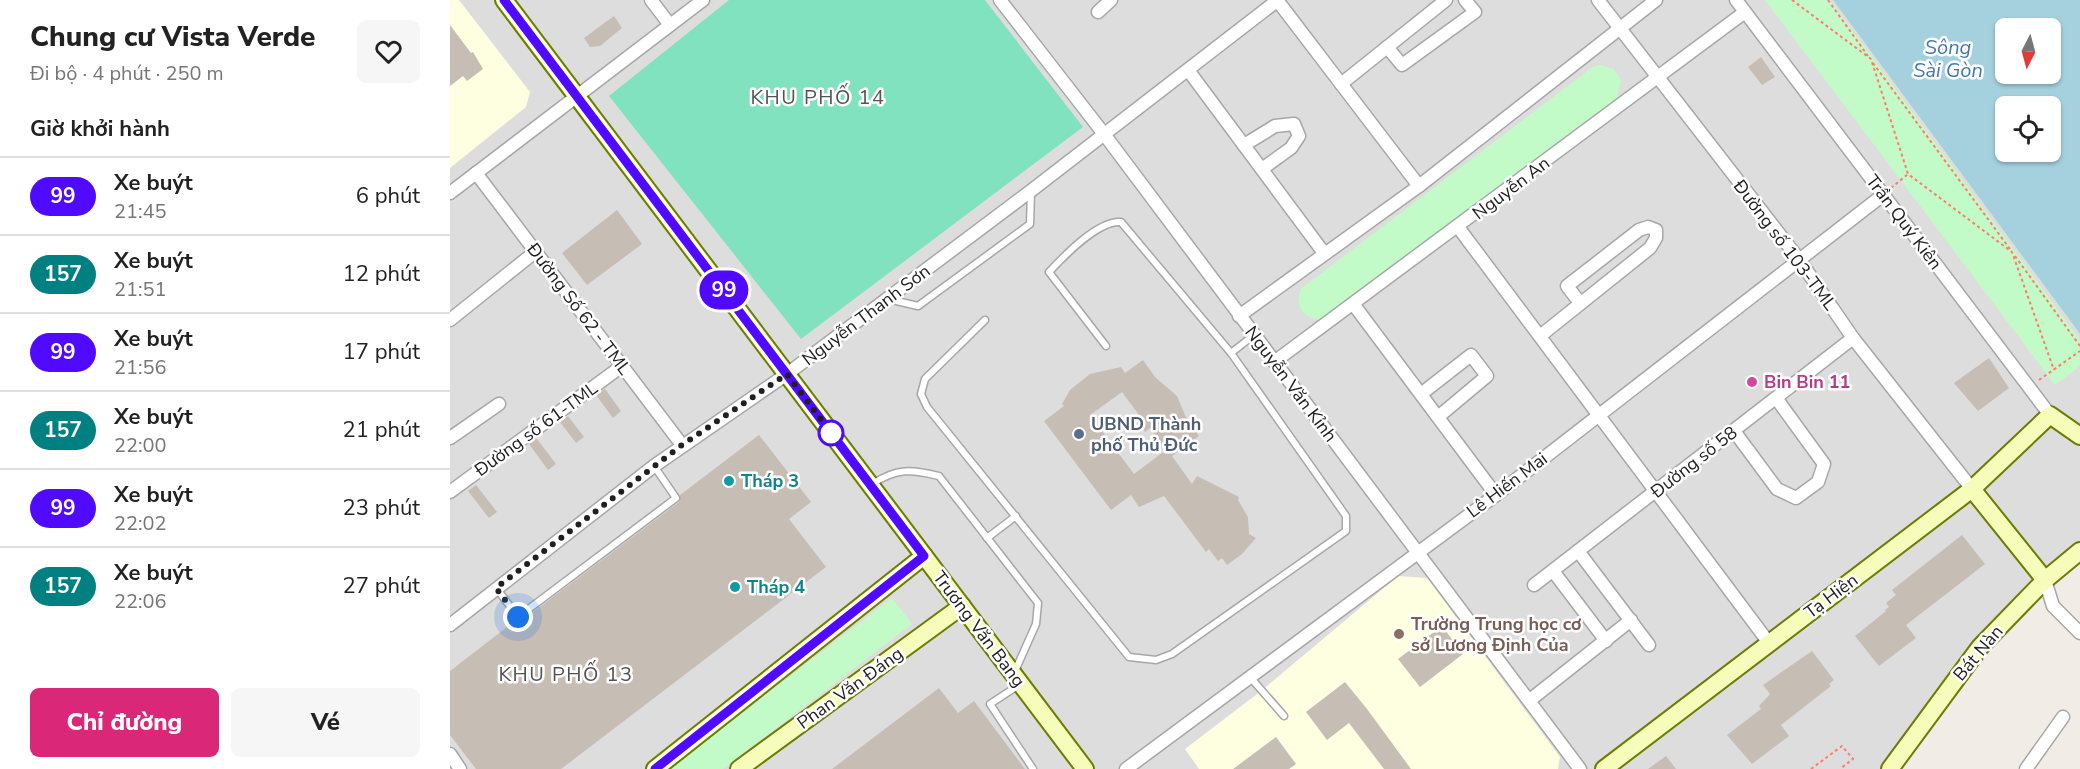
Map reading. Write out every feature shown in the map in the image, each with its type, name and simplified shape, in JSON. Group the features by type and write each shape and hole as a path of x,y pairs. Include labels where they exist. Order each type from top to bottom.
{"street":[{"name":"Trương Văn Bang","path":"504,0 1085,769"},
{"path":"651,0 670,25"},
{"path":"450,193 703,0"},
{"name":"Nguyễn Văn Kỉnh","path":"1000,0 1104,134 1580,769"},
{"path":"1098,12 1111,0"},
{"path":"1278,0 1419,186"},
{"name":"Nguyễn Thanh Sơn","path":"450,625 654,466 787,374 1032,190 1278,0"},
{"path":"1341,84 1446,0"},
{"path":"1387,47 1402,65 1475,12 1465,0"},
{"name":"Đường số 103-TML","path":"1598,0 1798,258 1853,338 1972,489"},
{"path":"1239,316 1419,186 1656,0"},
{"name":"Trần Quý Kiên","path":"1736,0 2050,415 2080,436"},
{"name":"Nguyễn An","path":"1275,362 1745,12"},
{"path":"1188,70 1324,253"},
{"path":"1244,145 1275,126 1293,124 1299,136 1291,148 1262,169"},
{"name":"Đường Số 62 - TML","path":"476,173 682,445"},
{"name":"Lê Hiến Mai","path":"1126,769 1417,551 1496,495 1798,258 1883,195"},
{"path":"1458,227 1769,643"},
{"path":"1540,336 1650,248 1656,238 1656,230 1648,227 1639,230 1567,286 1580,303"},
{"path":"450,320 535,252"},
{"path":"1354,305 1496,495"},
{"name":"Đường số 58","path":"1534,585 1853,338"},
{"path":"1421,394 1471,355 1486,376 1438,417"},
{"name":"Đường số 61-TML","path":"450,492 622,366"},
{"path":"1734,431 1777,489 1796,498 1818,482 1824,464 1776,398"},
{"path":"450,438 499,404"},
{"name":"Tạ Hiện","path":"1604,769 1972,489 2050,415"},
{"path":"1972,489 2045,579 2053,606 2080,633"},
{"path":"1578,551 1649,645"},
{"name":"Bát Nàn","path":"1890,769 1980,647 2045,579 2080,551"},
{"path":"655,769 924,556"},
{"path":"1553,570 1606,641"},
{"name":"Phan Văn Đáng","path":"739,769 962,606"},
{"path":"1530,700 1631,620"},
{"path":"2026,769 2063,717"},
{"path":"450,754 460,769"}],"lane":[{"path":"887,298 918,306 1030,224 1032,190"},
{"path":"985,320 925,379 921,394 927,407 1129,657 1146,660 1172,654 1346,531 1346,516 1231,353 1121,222 1114,221 1078,242 1049,272 1106,346"},
{"path":"1231,353 1254,335"},
{"path":"496,588 518,617 676,498 654,466"},
{"path":"871,485 889,473 916,470 939,476 1038,603 1036,624 1017,679 990,704 1033,769"},
{"path":"987,538 1016,516"},
{"path":"1249,677 1284,716"}],"path":[{"path":"1792,0 1871,60 1908,174 2012,252 2054,370"},
{"path":"1828,0 2080,346"},
{"path":"1883,195 1908,174"},
{"path":"2029,387 2080,351"},
{"path":"1811,769 1842,746 1853,759 1840,769"}],"shaded area":[{"path":"450,0 1833,0 2080,334 2080,541 2033,586 1893,769 450,769"},
{"path":"450,0 459,0 530,92 526,107 450,168"},
{"name":"Trường Trung học cơ sở Lương Định Của","path":"1398,576 1427,578 1560,757 1558,769 1199,769 1185,749 1261,691"}],"green space":[{"path":"729,0 985,0 1083,127 801,339 609,96"},
{"path":"1765,0 1830,0 2080,340 2080,366 2055,385"},
{"path":"1600,65 1614,69 1621,81 1617,98 1608,106 1326,319 1313,318 1303,312 1298,301 1302,288 1594,66"},
{"path":"892,598 912,624 723,769 669,769"}],"water":[{"name":"Sông Sài Gòn","path":"1833,0 2080,0 2080,334"}],"building":[{"path":"614,16 622,28 600,46 590,47 584,38"},
{"path":"450,25 471,53 473,52 483,69 467,81 463,76 450,86"},
{"path":"1761,57 1775,77 1762,85 1748,67"},
{"path":"617,210 642,244 587,285 562,253"},
{"path":"1989,358 2009,388 1978,411 1954,383"},
{"name":"UBND Thành phố Thủ Đức","path":"1143,360 1155,377 1177,396 1187,420 1199,436 1172,456 1192,484 1197,476 1239,497 1238,500 1248,517 1249,534 1256,538 1242,554 1227,565 1222,558 1218,561 1209,549 1206,552 1164,496 1139,507 1131,495 1111,510 1044,421 1064,406 1062,404 1070,390 1090,374 1121,367 1125,373","holes":["1122,392 1139,415 1135,418 1145,432 1150,428 1166,450 1134,474 1090,415"]},
{"path":"605,389 621,411 613,418 596,395"},
{"path":"568,416 584,437 576,443 560,422"},
{"path":"759,435 811,502 789,519 826,567 561,769 476,769 450,735 450,671 515,621 521,621 679,502 680,495"},
{"path":"537,439 556,464 548,470 529,444"},
{"path":"476,485 497,512 489,518 468,491"},
{"path":"1962,535 1985,564 1906,625 1916,638 1879,666 1855,636 1886,611 1889,607 1886,603 1896,595 1892,590"},
{"path":"1442,626 1463,654 1420,687 1398,659"},
{"path":"1812,651 1834,680 1829,684 1831,686 1781,725 1789,736 1752,764 1727,735 1761,709 1759,706 1770,694 1763,685"},
{"path":"1345,682 1411,769 1384,769 1349,723 1327,740 1306,712"},
{"path":"939,688 958,713 974,701 1025,769 832,769"},
{"path":"1276,737 1296,764 1289,769 1233,769"},
{"path":"1666,756 1676,769 1648,769"}],"bus line":[{"name":"99","path":"504,0 924,556 655,769"}],"place":[{"name":"Bin Bin 11","path":"1752,382"},
{"name":"UBND Thành phố Thủ Đức","path":"1079,434"},
{"name":"Tháp 3","path":"729,481"},
{"name":"Tháp 4","path":"735,587"},
{"name":"Trường Trung học cơ sở Lương Định Của","path":"1399,634"}],"district":[{"name":"KHU PHỐ 14","path":"818,97"},
{"name":"KHU PHỐ 13","path":"566,674"}],"route":[{"path":"518,617 496,588 682,445 787,374 831,433"}]}
